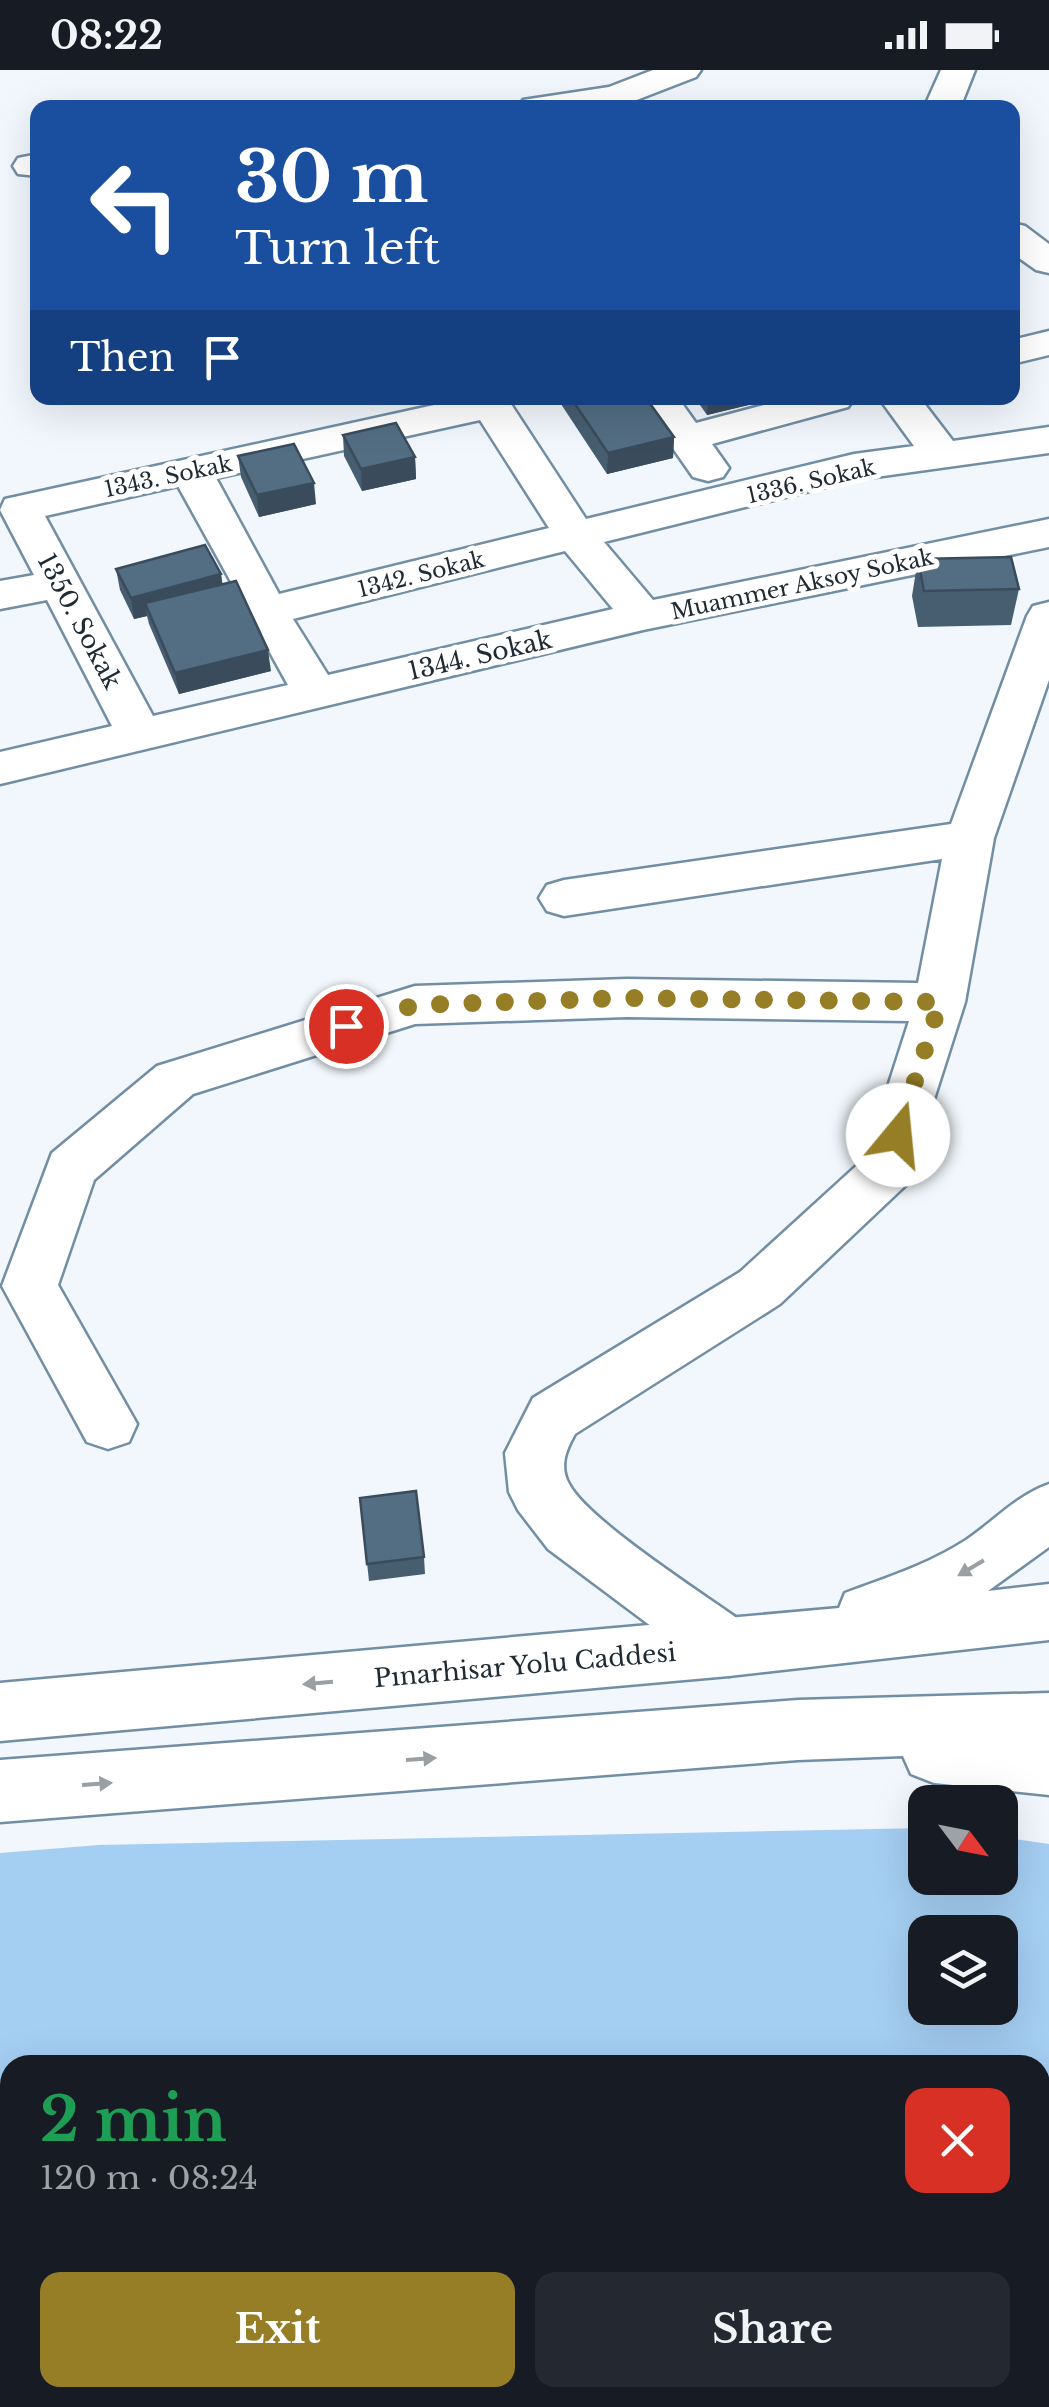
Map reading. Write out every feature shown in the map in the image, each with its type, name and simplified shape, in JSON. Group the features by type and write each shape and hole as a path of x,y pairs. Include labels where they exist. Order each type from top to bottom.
{"main road":[{"path":"945,100 958,70"},
{"path":"626,100 668,73"},
{"path":"1020,240 1049,262"},
{"path":"1020,350 1049,343"},
{"name":"1343. Sokak","path":"20,508 472,405"},
{"name":"Muammer Aksoy Sokak","path":"492,405 576,536 643,616 1049,533"},
{"path":"663,405 731,500"},
{"path":"687,438 796,405"},
{"path":"816,405 854,468"},
{"path":"905,405 942,456"},
{"name":"1336. Sokak","path":"576,536 854,468 1049,440"},
{"path":"191,470 266,611 316,693"},
{"name":"1350. Sokak","path":"20,508 140,735"},
{"name":"1342. Sokak","path":"266,611 576,536"},
{"path":"0,595 60,584"},
{"name":"1344. Sokak","path":"0,768 643,616"},
{"path":"1049,616 970,838 940,1002 888,1169 760,1288 593,1388 554,1416 534,1453 540,1492 568,1530 729,1648 880,1610 933,1589 1015,1541 1049,1510"},
{"path":"564,898 970,838"},
{"path":"108,1424 30,1286 71,1168 175,1080 415,1005 627,998 940,1002"},
{"name":"Pınarhisar Yolu Caddesi","path":"0,1712 729,1648 1049,1612"},
{"path":"0,1791 798,1730 1049,1722"},
{"path":"798,1730 910,1750 1049,1765"}],"shaded area":[{"path":"908,1828 908,1895 1018,1895 1018,1840 1049,1844 1049,2055 0,2055 0,1853 99,1845"}],"building":[{"path":"576,405 651,405 674,437 608,453"},
{"path":"396,423 415,457 361,469 343,435"},
{"path":"294,444 314,483 257,495 238,456"},
{"path":"205,545 221,574 131,598 116,569"},
{"path":"1011,557 1019,589 924,591 918,559"},
{"path":"236,581 268,650 175,673 145,603"},
{"path":"416,1491 424,1557 367,1564 360,1498"}],"route":[{"path":"346,1026 415,1005 627,998 940,1002 898,1135"}]}
